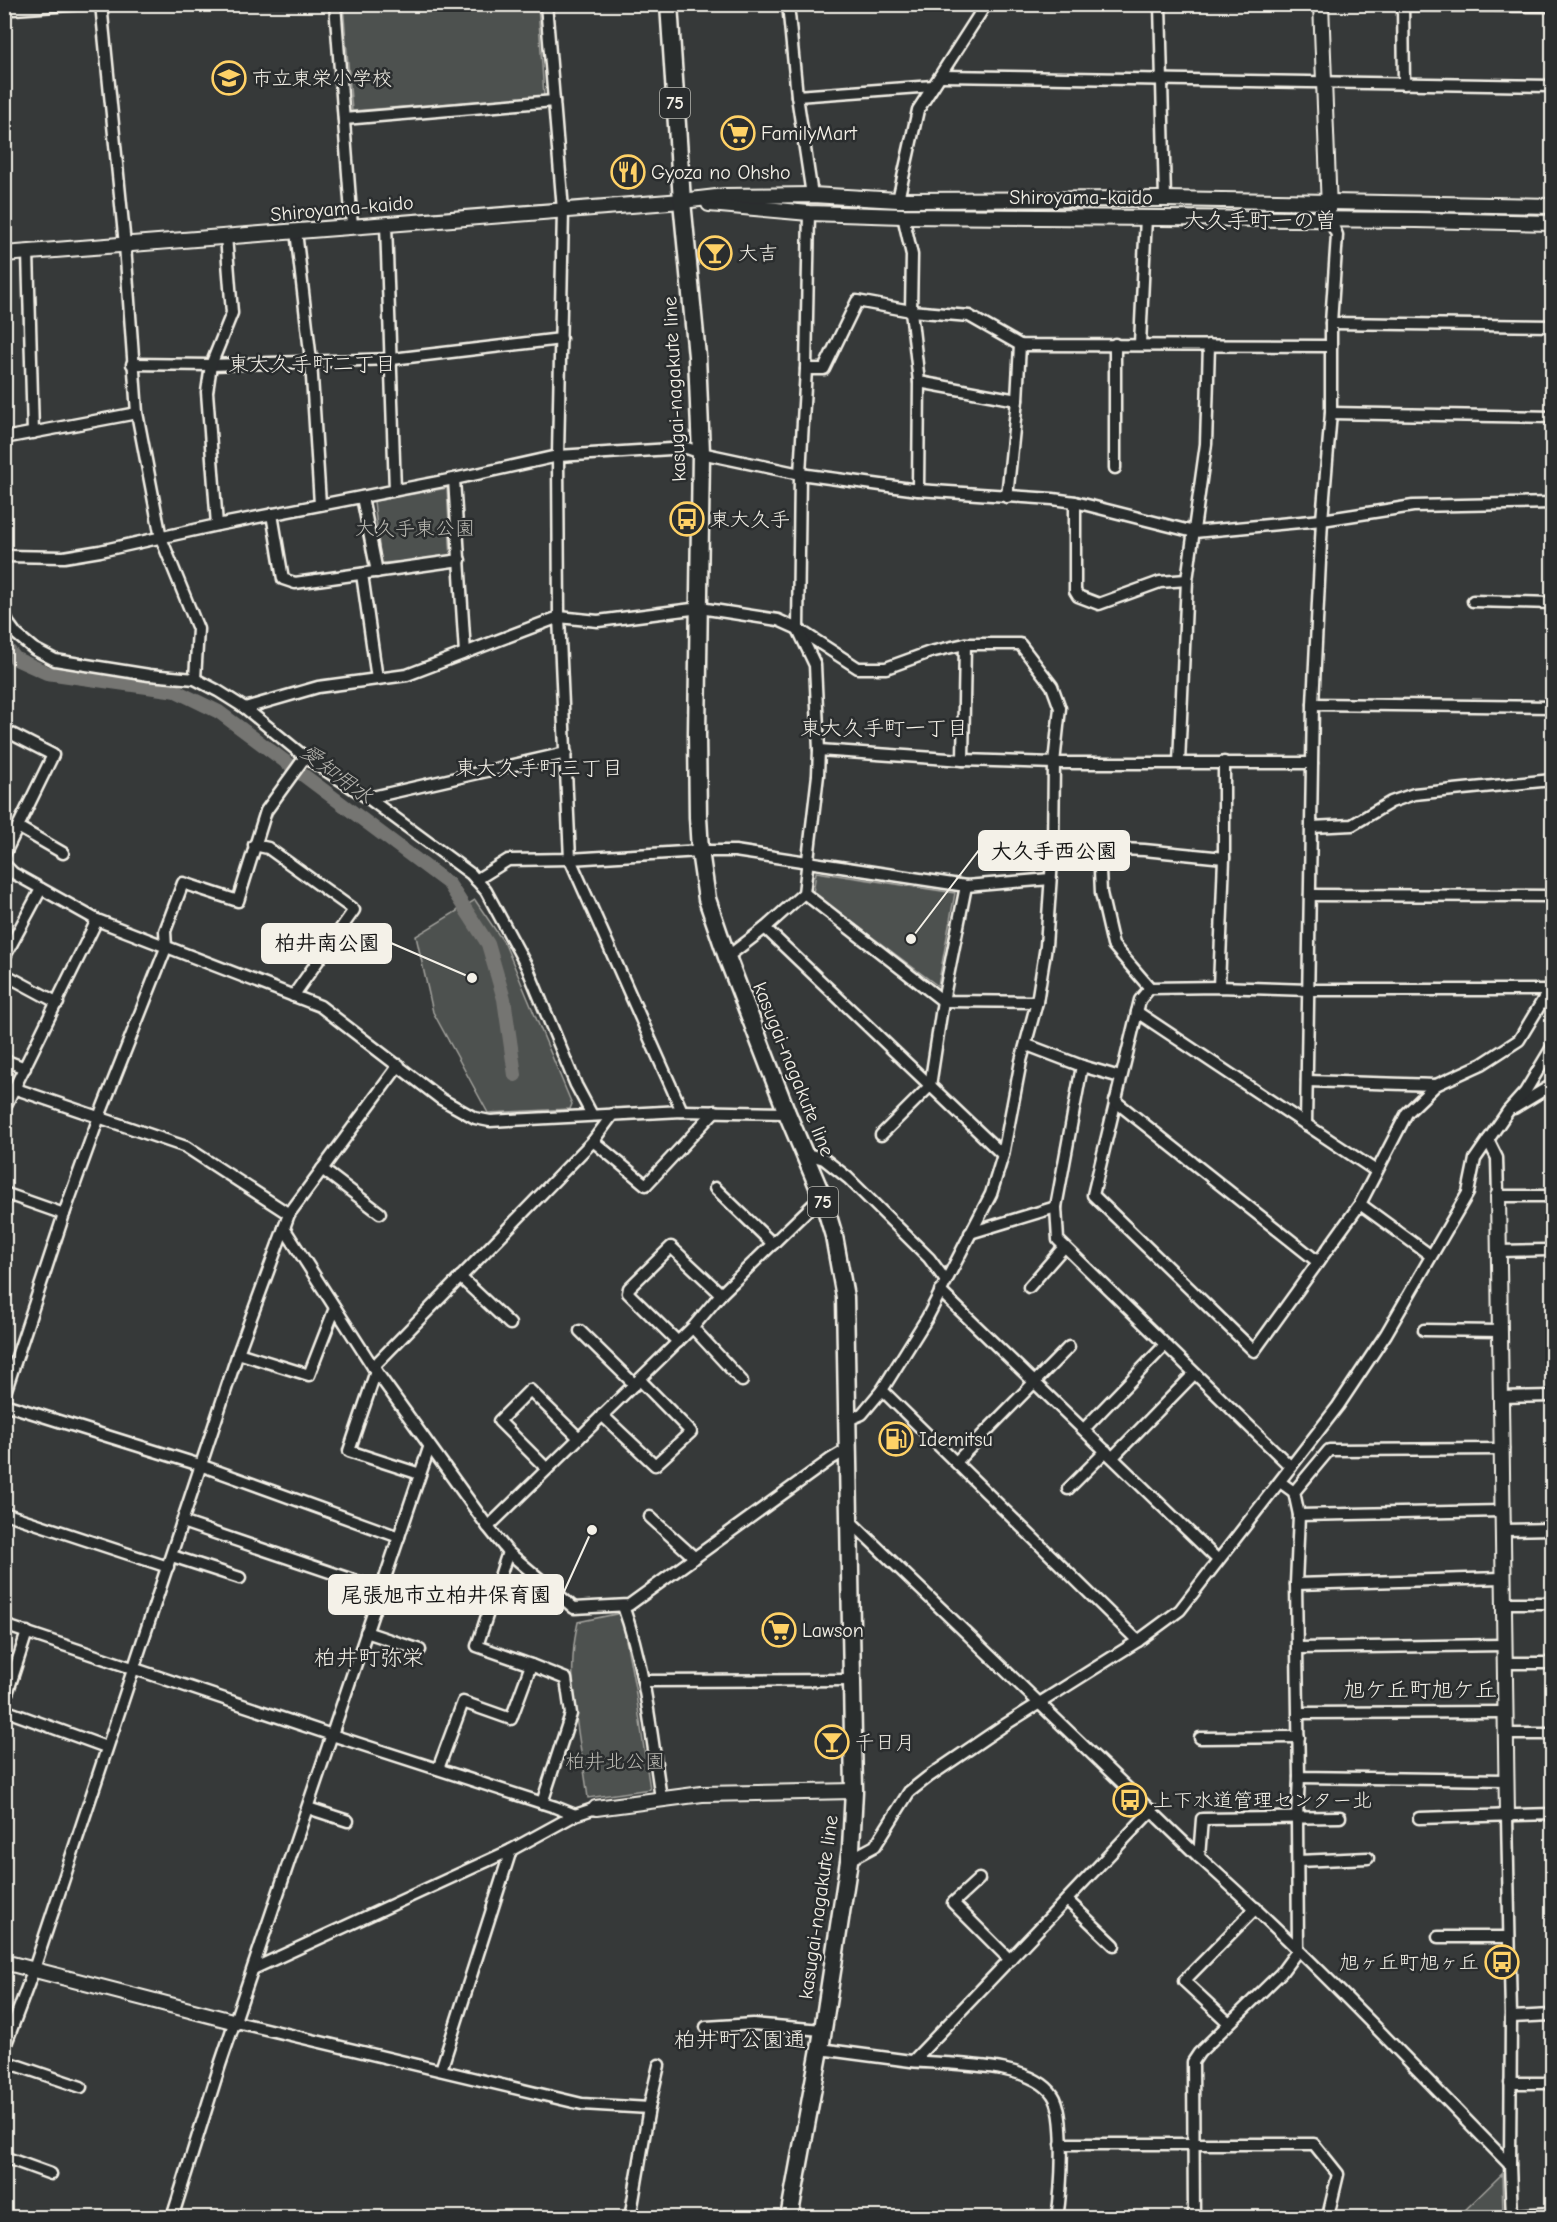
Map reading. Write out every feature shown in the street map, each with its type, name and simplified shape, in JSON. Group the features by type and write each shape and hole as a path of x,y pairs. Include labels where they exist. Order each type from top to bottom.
{"main road":[{"name":"kasugai-nagakute line","path":"669,4 682,201 697,356 701,453 697,746 700,851 707,898 727,957 787,1113 822,1196 834,1236 845,1297 854,1791 849,1860 820,2049 789,2217"}],"street":[{"path":"12,4 14,9 84,4"},
{"path":"101,4 125,244 137,413 161,538 198,629 195,679"},
{"path":"335,4 352,226"},
{"path":"546,4 563,210 558,456 559,617 570,859 682,1112"},
{"path":"788,4 797,96 812,195"},
{"path":"897,200 918,110 942,76 986,4"},
{"path":"1160,4 1165,199"},
{"path":"1306,1125 1313,704 1322,520 1331,413 1331,323 1337,235 1330,219 1321,4"},
{"path":"1404,84 1403,5 1552,6"},
{"path":"942,76 1552,86"},
{"path":"797,96 933,86"},
{"path":"344,119 554,101"},
{"name":"Shiroyama-kaido","path":"4,254 725,196 812,195 897,200 1165,199 1552,206"},
{"name":"Shiroyama-kaido","path":"682,201 809,213 903,216 1552,223"},
{"path":"727,957 765,928 804,893 818,775 815,665 798,629 800,474 806,369 809,213"},
{"path":"903,216 912,255 911,311 919,382 918,490"},
{"path":"1140,344 1146,217"},
{"path":"386,224 395,490"},
{"path":"296,231 311,361 320,504"},
{"path":"217,525 207,392 211,365 232,313 226,236"},
{"path":"28,252 33,433"},
{"path":"806,369 824,369 857,301 911,311 969,316 1020,345 1331,346"},
{"path":"1331,323 1552,326"},
{"path":"132,364 211,365 392,359 561,339"},
{"path":"1115,344 1115,468"},
{"path":"1007,497 1020,345"},
{"path":"1179,763 1187,580 1206,444 1209,345"},
{"path":"919,382 1017,400"},
{"path":"4,438 137,413"},
{"path":"1331,413 1552,417"},
{"path":"4,556 64,556 100,551 558,456 687,448 800,474 918,490 1075,502 1194,532 1322,520 1413,506 1552,503"},
{"path":"454,479 465,652"},
{"path":"362,497 378,572"},
{"path":"1075,502 1075,591 1078,596 1099,604 1160,582 1187,580"},
{"path":"272,514 283,579 295,583 460,560"},
{"path":"363,574 377,679"},
{"path":"1473,601 1552,603"},
{"path":"245,708 318,687 407,675 559,617 598,621 699,608 778,620 798,629 858,668 886,668 930,652 965,644 1020,644 1052,686 1060,708 1054,763 1053,846 1046,946 1037,1002 1021,1061 1003,1155 991,1194 927,1318 882,1390 862,1414 847,1420"},
{"path":"4,612 16,634 34,649 55,660 149,675 195,679 245,708 305,757 368,798 436,847 476,880 486,891 527,967 576,1085 592,1116"},
{"path":"963,760 965,644"},
{"path":"1313,704 1552,707"},
{"path":"4,730 53,755 4,855"},
{"path":"819,750 963,760 1054,763 1312,763"},
{"path":"368,798 566,753"},
{"path":"4,1396 64,1214 99,1117 166,948 165,931 183,884 238,901 266,811 305,757"},
{"path":"1219,987 1224,858 1224,762"},
{"path":"1312,827 1352,825 1391,802 1414,794 1552,780"},
{"path":"18,827 63,853"},
{"path":"254,845 268,848 354,910 293,996"},
{"path":"1053,846 1099,847 1224,858"},
{"path":"1099,847 1101,893 1113,945 1150,988"},
{"path":"476,880 508,860 570,859 700,851 735,851 966,886 1050,879"},
{"path":"4,864 13,873 97,920 320,1006 441,1099 475,1118 490,1121 715,1111 787,1113"},
{"path":"880,1135 930,1086 943,1001 966,886"},
{"path":"4,958 41,889"},
{"path":"804,893 943,1001 1037,1002"},
{"path":"1310,895 1552,896"},
{"path":"4,1109 16,1089 97,920"},
{"path":"765,928 1003,1155"},
{"path":"4,974 58,1003"},
{"path":"1150,988 1551,990 1519,1040 1482,1064 1436,1085 1407,1113 1360,1204 1254,1351 1092,1195 1140,1000 1150,988"},
{"path":"1137,1012 1376,1171"},
{"path":"1026,1045 1082,1066 1120,1077"},
{"path":"849,1860 875,1846 909,1792 928,1777 1040,1702 1138,1641 1180,1610 1338,1406 1386,1334 1468,1193 1475,1159 1508,1110 1525,1092 1552,1047"},
{"path":"4,1060 25,1068"},
{"path":"4,2049 34,1970 238,1353 284,1228 290,1214 399,1065"},
{"path":"1082,1066 1056,1207 1058,1240 1291,1467"},
{"path":"1307,1081 1436,1085"},
{"path":"1508,1110 1525,1103 1552,1085"},
{"path":"16,1089 186,1147 290,1214"},
{"path":"1115,1101 1318,1262"},
{"path":"593,1141 646,1185 715,1111"},
{"path":"420,1474 349,1451 375,1369 460,1277 593,1141 613,1114"},
{"path":"1488,1140 1497,1158 1498,1196 1500,1397 1503,1449 1503,1646 1511,2017 1511,2216 1552,2213"},
{"path":"804,1153 824,1159 848,1178 929,1258 946,1281"},
{"path":"322,1169 380,1213"},
{"path":"715,1188 773,1244"},
{"path":"4,1193 64,1214"},
{"path":"488,1527 693,1328 721,1294 822,1196"},
{"path":"1498,1196 1552,1196"},
{"path":"1360,1204 1431,1255"},
{"path":"970,1233 1056,1207"},
{"path":"284,1228 375,1369 429,1448 488,1527 508,1552 574,1608 629,1605 848,1449"},
{"path":"678,1342 628,1293 629,1288 671,1247 721,1294"},
{"path":"1029,1287 1064,1247"},
{"path":"1499,1251 1547,1250"},
{"path":"460,1277 510,1324"},
{"path":"940,1291 1218,1560"},
{"path":"238,1353 309,1375 335,1308"},
{"path":"693,1328 742,1381"},
{"path":"1424,1330 1500,1331"},
{"path":"580,1332 691,1432 655,1466 602,1415"},
{"path":"1084,1430 1165,1345"},
{"path":"956,1462 1070,1347"},
{"path":"1068,1489 1194,1374"},
{"path":"547,1469 499,1421 530,1390 579,1438"},
{"path":"882,1390 1138,1641"},
{"path":"1500,1397 1552,1396"},
{"path":"4,1404 200,1465 399,1538"},
{"path":"172,2217 220,2065 429,1448"},
{"path":"1294,1492 1329,1450 1503,1449"},
{"path":"1194,2217 1193,2062 1198,2053 1281,1973 1298,1950 1300,1713 1296,1584 1299,1515 1294,1492 1280,1482"},
{"path":"1299,1515 1502,1511"},
{"path":"4,1513 170,1562 240,1578"},
{"path":"650,1517 695,1558"},
{"path":"849,1520 1199,1857 1256,1908 1510,2165"},
{"path":"182,1522 380,1589"},
{"path":"1502,1530 1552,1529"},
{"path":"508,1552 477,1646 566,1679 571,1714 542,1803"},
{"path":"1296,1584 1502,1578"},
{"path":"1504,1603 1552,1603"},
{"path":"623,1606 632,1632 643,1681 661,1798"},
{"path":"4,1625 575,1815"},
{"path":"4,1703 27,1632"},
{"path":"366,1632 420,1650"},
{"path":"1298,1648 1503,1646"},
{"path":"1504,1663 1552,1663"},
{"path":"438,1769 463,1702 511,1719 531,1665"},
{"path":"643,1681 852,1680"},
{"path":"4,1710 106,1747"},
{"path":"1300,1713 1505,1712"},
{"path":"1505,1734 1552,1734"},
{"path":"1200,1738 1299,1737"},
{"path":"1299,1778 1506,1780"},
{"path":"253,1969 511,1850 575,1815 596,1808 661,1798 722,1793 854,1791"},
{"path":"308,1808 348,1821"},
{"path":"913,2061 1152,1810"},
{"path":"1419,1818 1552,1814"},
{"path":"1199,1857 1202,1819 1340,1817"},
{"path":"441,2070 511,1850"},
{"path":"1298,1861 1368,1858"},
{"path":"979,1879 953,1903 1010,1960"},
{"path":"1067,1900 1114,1945"},
{"path":"1229,2023 1184,1981 1256,1908"},
{"path":"1437,1937 1509,1937"},
{"path":"4,1962 236,2022 582,2104 649,2108"},
{"path":"1511,2017 1552,2015"},
{"path":"706,2026 753,2024 822,2030"},
{"path":"820,2049 913,2061 987,2066 1032,2077 1045,2086 1054,2096 1059,2114 1061,2192 1057,2217"},
{"path":"4,2061 81,2087"},
{"path":"630,2217 659,2065"},
{"path":"1510,2083 1552,2083"},
{"path":"1061,2144 1314,2144 1338,2174 1329,2212"},
{"path":"4,2157 51,2174"}],"green space":[{"path":"343,5 538,5 544,96 352,111"},
{"name":"大久手東公園","path":"447,488 451,559 381,563 374,501"},
{"path":"816,872 955,893 938,986 813,893"},
{"path":"475,900 505,944 572,1104 570,1109 488,1113 433,1012 416,936"},
{"name":"柏井北公園","path":"621,1613 650,1789 588,1798 573,1688 574,1644 578,1622"},
{"path":"1502,2174 1503,2217 1458,2217"}],"waterway":[{"name":"愛知用水","path":"4,645 16,659 47,673 176,691 219,712 449,884 488,944 504,999 515,1075"}],"place":[{"name":"市立東栄小学校","path":"229,78"},
{"name":"FamilyMart","path":"738,133"},
{"name":"Gyoza no Ohsho","path":"628,172"},
{"name":"大吉","path":"715,253"},
{"name":"東大久手","path":"687,519"},
{"name":"大久手西公園","path":"911,939"},
{"name":"柏井南公園","path":"472,978"},
{"name":"Idemitsu","path":"896,1439"},
{"name":"尾張旭市立柏井保育園","path":"592,1530"},
{"name":"Lawson","path":"779,1630"},
{"name":"千日月","path":"832,1742"},
{"name":"上下水道管理センター北","path":"1130,1800"},
{"name":"旭ヶ丘町旭ヶ丘","path":"1502,1962"}],"district":[{"name":"大久手町一の曽","path":"1260,220"},
{"name":"東大久手町二丁目","path":"312,364"},
{"name":"東大久手町一丁目","path":"884,728"},
{"name":"東大久手町三丁目","path":"539,768"},
{"name":"柏井町弥栄","path":"369,1657"},
{"name":"旭ケ丘町旭ケ丘","path":"1420,1689"},
{"name":"柏井町公園通","path":"740,2039"}]}
